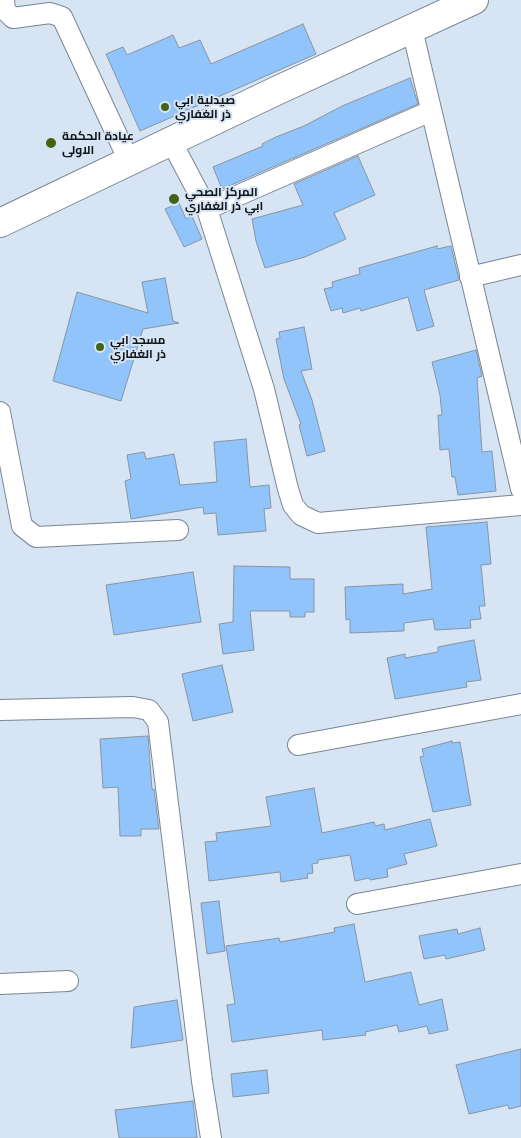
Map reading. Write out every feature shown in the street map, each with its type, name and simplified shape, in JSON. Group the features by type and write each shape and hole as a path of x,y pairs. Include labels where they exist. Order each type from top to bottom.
{"street":[{"path":"4,0 5,10 13,18 50,13 62,17 129,160"},
{"path":"0,222 474,0"},
{"path":"412,29 521,489"},
{"path":"207,209 431,111"},
{"path":"171,141 207,209 264,389 288,489 293,505 301,515 318,523 521,505"},
{"path":"470,278 521,265"},
{"path":"0,412 22,526 36,537 178,530"},
{"path":"298,744 521,704"},
{"path":"0,710 133,707 149,710 158,722 200,1071 211,1138"},
{"path":"357,904 521,874"},
{"path":"0,984 68,981"}],"building":[{"path":"303,24 316,54 140,131 106,54 123,47 127,55 173,35 179,48 200,40 211,64"},
{"path":"410,78 418,104 222,189 213,167 263,146 262,144 304,126 342,106"},
{"path":"358,156 375,195 334,213 346,239 305,257 265,268 256,241 252,219 303,205 294,184"},
{"path":"179,203 186,219 192,216 202,239 184,247 165,209"},
{"path":"437,246 437,249 451,246 459,280 424,290 434,326 417,331 408,297 361,311 360,308 343,313 342,308 331,311 324,289 333,287 332,282 360,274 359,268"},
{"name":"مسجد ابي ذر الغفاري","path":"165,278 173,321 179,323 143,329 121,401 53,381 77,292 148,313 142,282"},
{"path":"304,327 312,369 301,371 312,400 325,451 307,456 299,425 301,424 284,379 276,339 280,338 279,332"},
{"path":"476,350 482,376 477,378 482,452 492,451 496,491 458,495 455,477 452,477 449,449 440,450 438,415 442,415 440,395 432,362"},
{"path":"246,439 250,487 269,485 271,508 264,509 266,531 218,535 216,513 204,514 203,507 131,519 125,481 131,479 127,455 144,452 146,459 174,454 180,485 217,482 214,442"},
{"path":"487,522 491,564 481,565 485,606 479,606 481,619 470,620 471,628 435,630 433,619 404,623 404,631 350,633 350,619 346,620 345,587 403,584 403,594 432,589 426,527"},
{"path":"234,566 290,567 290,579 314,579 314,612 305,612 305,617 290,617 290,611 250,611 254,650 223,654 219,624 233,622"},
{"path":"193,572 201,622 114,635 106,585"},
{"path":"474,640 481,680 466,682 467,687 395,699 387,658 405,654 405,658 438,652 438,647"},
{"path":"222,665 233,712 193,721 182,674"},
{"path":"148,736 152,789 154,789 159,829 141,829 141,836 120,836 118,787 103,788 100,739"},
{"path":"452,741 452,743 460,742 471,805 433,812 420,757 424,756 422,749"},
{"path":"314,788 322,833 374,822 375,826 384,824 385,830 430,819 437,846 404,854 407,864 387,869 388,877 370,880 369,878 355,881 350,855 318,860 318,863 312,864 313,873 307,874 308,878 281,882 280,872 209,881 205,842 217,841 216,833 271,826 266,797"},
{"path":"219,901 225,951 207,954 201,903"},
{"path":"354,924 365,982 411,972 419,1005 442,999 448,1030 429,1034 427,1026 399,1032 397,1025 365,1032 366,1035 323,1040 322,1030 232,1042 227,1005 235,1004 226,946 279,938 280,942 335,932 334,928"},
{"path":"480,928 485,950 446,959 445,955 424,959 419,936 457,929 458,934"},
{"path":"177,1000 183,1040 131,1048 134,1007"},
{"path":"521,1049 521,1106 509,1109 508,1105 469,1114 456,1065"},
{"path":"267,1070 269,1093 233,1097 231,1074"},
{"path":"193,1101 197,1138 119,1138 115,1110"}],"place":[{"name":"صيدلية ابي ذر الغفاري","path":"165,107"},
{"name":"عيادة الحكمة الاولى","path":"51,143"},
{"name":"المركز الصحي ابي ذر الغفاري","path":"174,199"},
{"name":"مسجد ابي ذر الغفاري","path":"100,347"}]}
